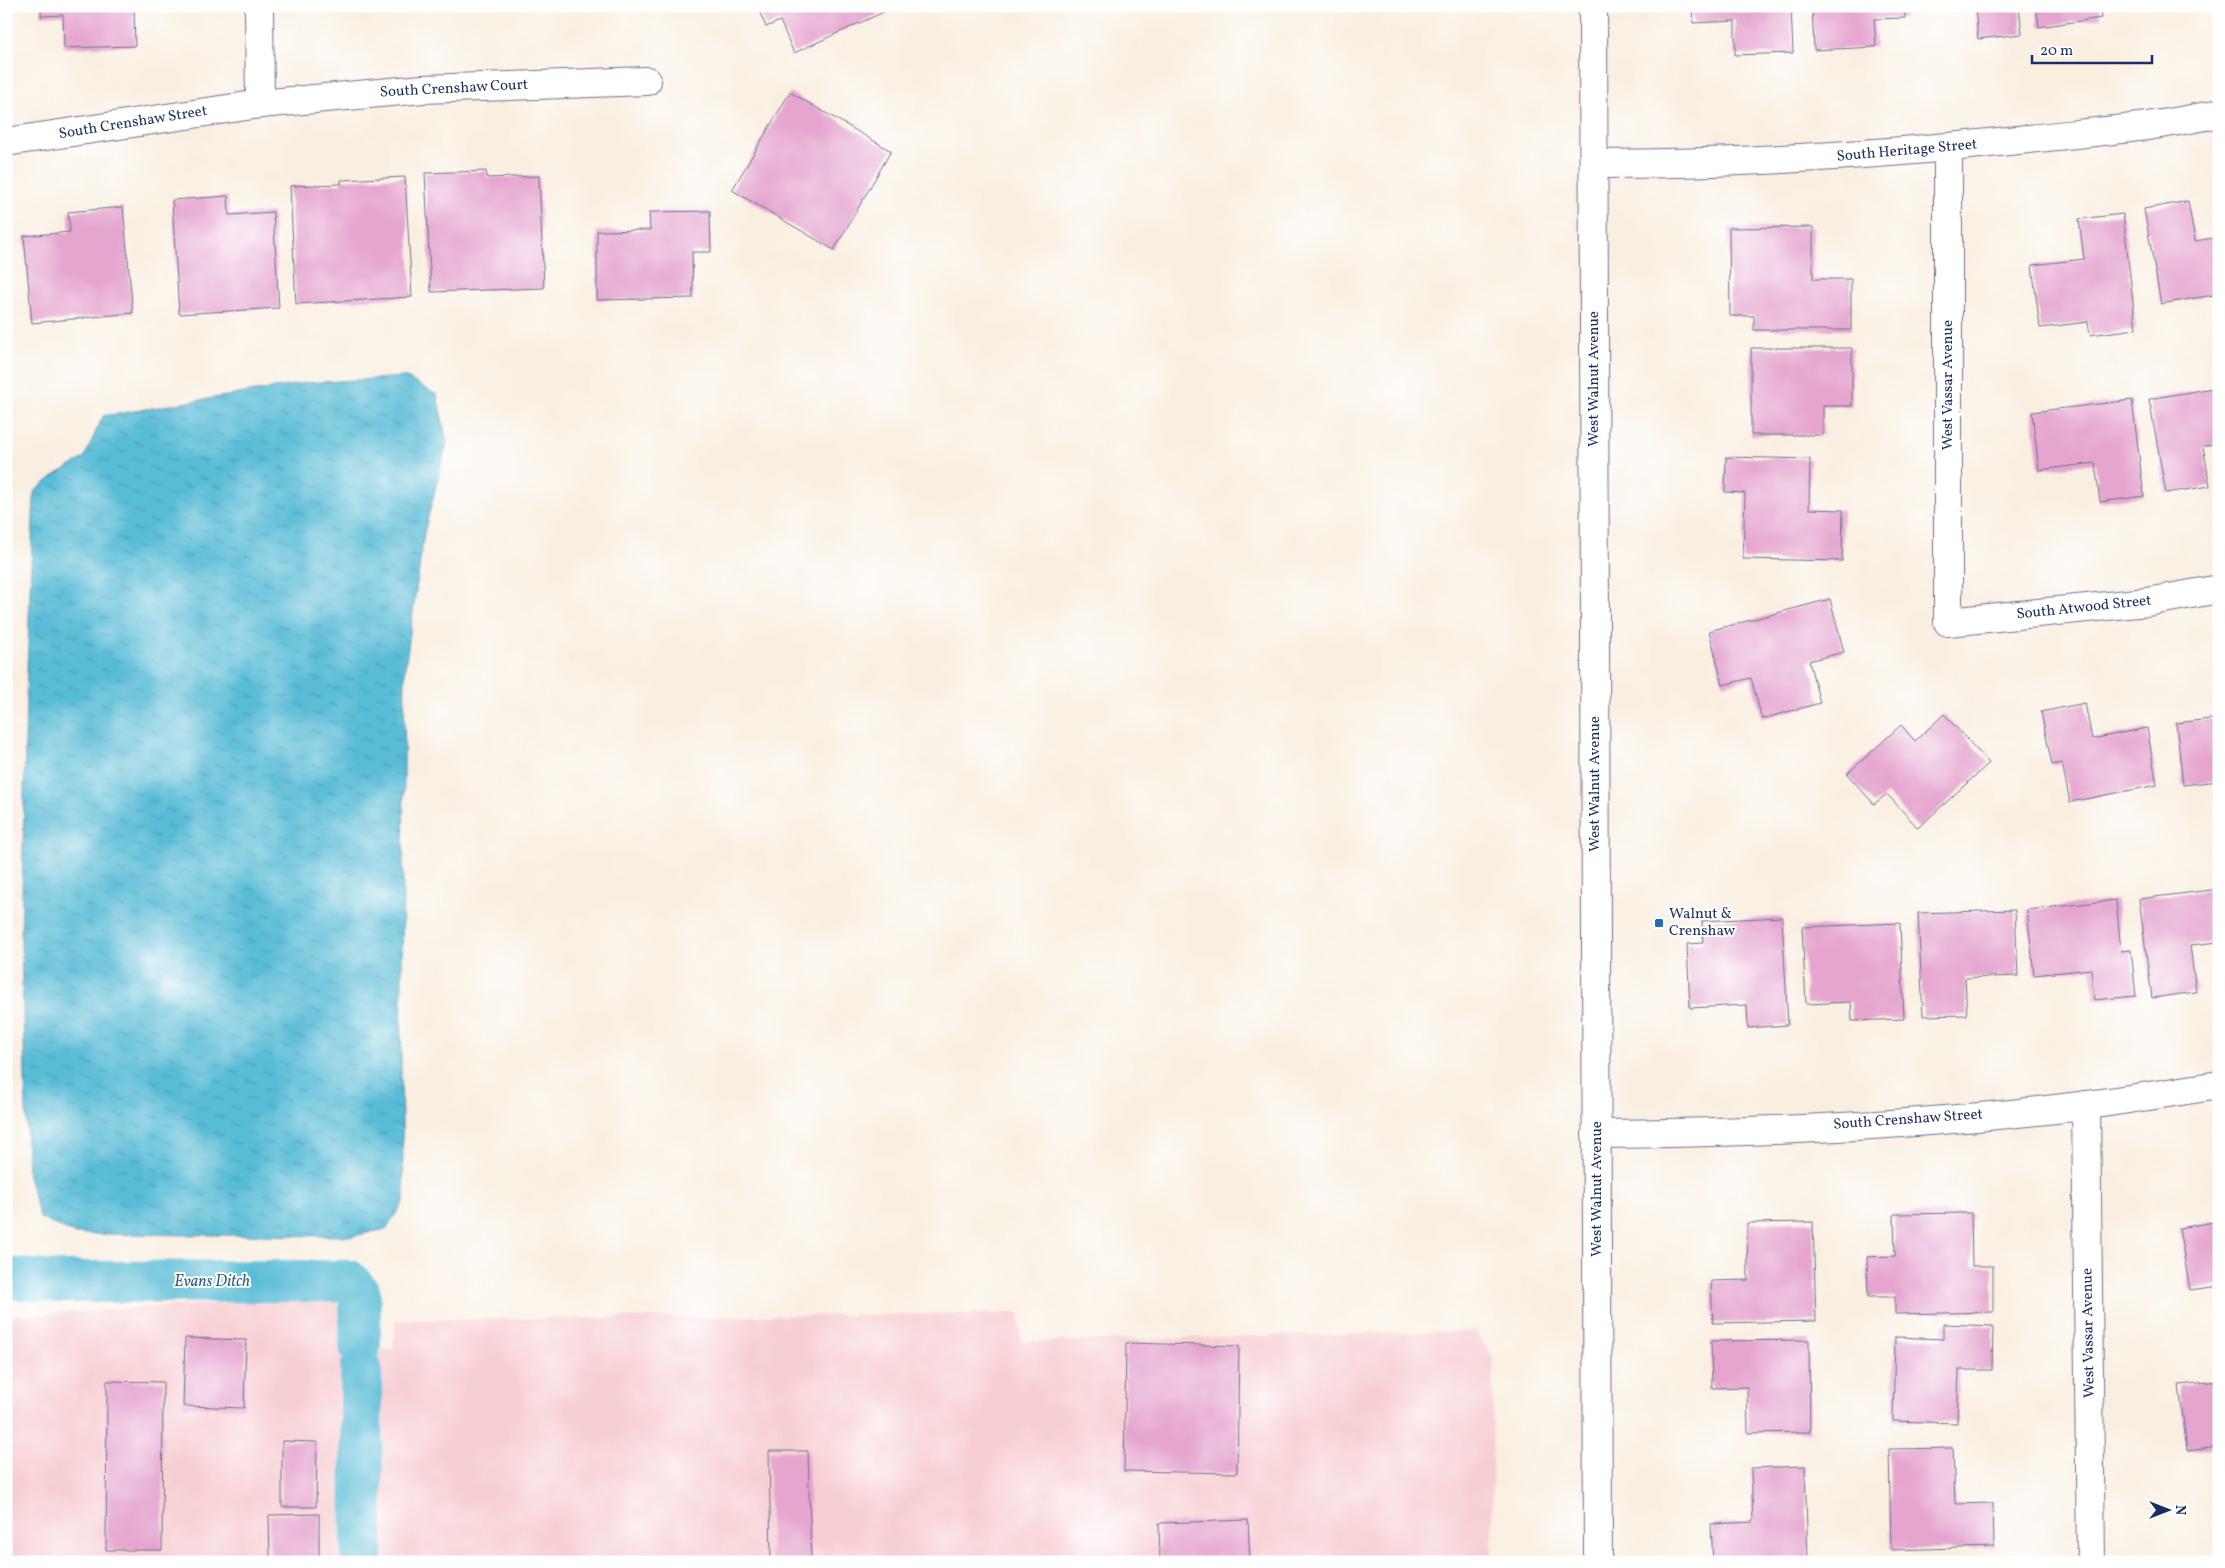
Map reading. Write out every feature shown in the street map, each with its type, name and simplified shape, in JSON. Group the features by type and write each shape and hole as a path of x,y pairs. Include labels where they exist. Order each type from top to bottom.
{"street":[{"path":"259,6 260,104"},
{"name":"West Walnut Avenue","path":"1593,6 1598,1562"},
{"name":"South Crenshaw Court","path":"260,104 423,89 647,81"},
{"name":"South Crenshaw Street","path":"6,142 260,104"},
{"name":"South Heritage Street","path":"1594,164 1749,162 1831,158 1948,148 2178,122 2219,113"},
{"name":"West Vassar Avenue","path":"1948,148 1948,622"},
{"name":"South Atwood Street","path":"1948,622 2146,602 2219,589"},
{"name":"South Crenshaw Street","path":"1596,1134 1772,1130 1941,1119 2086,1105 2219,1085"},
{"name":"West Vassar Avenue","path":"2086,1105 2091,1562"}],"shaded area":[{"path":"343,1296 342,1349 394,1349 395,1320 1020,1313 1020,1342 1475,1331 1493,1357 1492,1562 6,1562 6,1316"}],"water":[{"path":"405,377 437,395 447,443 424,533 405,669 401,1078 404,1201 386,1229 353,1236 75,1234 40,1218 28,1177 21,944 26,695 34,492 52,477 84,458 103,416 305,383"}],"building":[{"path":"41,6 134,6 135,46 64,48 63,15 41,16"},
{"path":"757,6 884,6 886,11 794,53 780,21 766,27"},
{"path":"1692,6 1791,6 1793,53 1735,55 1735,21 1693,23"},
{"path":"1812,6 1905,6 1905,18 1874,19 1876,47 1814,50"},
{"path":"1975,6 2019,6 2022,34 1978,39"},
{"path":"2036,6 2099,6 2101,18 2039,27"},
{"path":"790,92 891,151 834,250 732,190"},
{"path":"486,171 487,178 539,176 544,288 431,292 425,173"},
{"path":"405,177 412,297 296,304 290,186 341,184 341,180"},
{"path":"228,196 229,215 273,212 279,308 179,314 172,200"},
{"path":"2188,201 2195,241 2219,237 2219,294 2161,304 2144,209"},
{"path":"123,207 133,313 32,323 24,236 70,232 68,212"},
{"path":"710,211 711,252 692,252 693,298 597,300 597,231 650,230 649,212"},
{"path":"2123,214 2136,329 2090,335 2088,322 2040,328 2032,265 2084,259 2079,219"},
{"path":"1813,227 1813,279 1851,279 1851,330 1754,330 1754,316 1730,316 1729,228"},
{"path":"1751,348 1852,348 1852,406 1823,406 1823,435 1751,435"},
{"path":"2219,387 2219,443 2203,446 2210,486 2166,493 2149,399"},
{"path":"2132,400 2144,496 2100,502 2095,463 2039,470 2032,412"},
{"path":"1726,457 1810,459 1809,509 1843,510 1842,561 1743,559 1745,493 1725,492"},
{"path":"1830,599 1844,652 1809,661 1820,703 1762,719 1751,678 1723,685 1709,631"},
{"path":"2085,703 2092,739 2147,728 2157,785 2070,802 2062,763 2052,765 2041,712"},
{"path":"1944,714 1989,763 1918,828 1887,794 1874,804 1847,774 1901,725 1915,741"},
{"path":"2219,718 2219,781 2183,785 2176,723"},
{"path":"2219,889 2219,942 2190,945 2196,992 2152,998 2139,899"},
{"path":"2116,900 2121,951 2131,950 2136,996 2094,1000 2091,969 2034,975 2027,910"},
{"path":"2015,910 2018,976 1965,978 1967,1015 1923,1016 1918,913"},
{"path":"1782,917 1788,1025 1748,1028 1747,1005 1690,1008 1687,944 1703,943 1702,921"},
{"path":"1900,923 1904,1019 1852,1021 1851,1002 1806,1004 1802,927"},
{"path":"1971,1213 1972,1266 1993,1266 1993,1312 1895,1314 1895,1297 1868,1297 1867,1257 1895,1256 1894,1214"},
{"path":"2219,1221 2219,1286 2190,1290 2179,1228"},
{"path":"1813,1222 1816,1321 1713,1323 1711,1281 1748,1280 1747,1223"},
{"path":"1943,1324 1993,1326 1992,1370 1959,1370 1957,1423 1893,1421 1895,1337 1943,1339"},
{"path":"185,1338 246,1340 244,1408 183,1406"},
{"path":"1809,1340 1810,1432 1748,1433 1747,1387 1712,1388 1711,1341"},
{"path":"1126,1343 1239,1346 1237,1473 1124,1471"},
{"path":"107,1381 163,1382 162,1550 106,1550"},
{"path":"2219,1381 2219,1447 2187,1451 2179,1385"},
{"path":"282,1441 317,1442 316,1507 282,1507"},
{"path":"1953,1448 1955,1504 1993,1503 1994,1547 1891,1550 1889,1449"},
{"path":"769,1451 808,1451 811,1562 771,1562"},
{"path":"1805,1466 1808,1561 1713,1562 1711,1524 1753,1522 1751,1468"},
{"path":"319,1514 319,1562 270,1562 269,1515"},
{"path":"1248,1520 1250,1562 1160,1562 1159,1523"}],"waterway":[{"name":"Evans Ditch","path":"6,1278 57,1282 349,1281 360,1294 360,1346"},
{"name":"Evans Ditch","path":"361,1369 362,1562"}],"place":[{"name":"Walnut & Crenshaw","path":"1659,923"}]}
